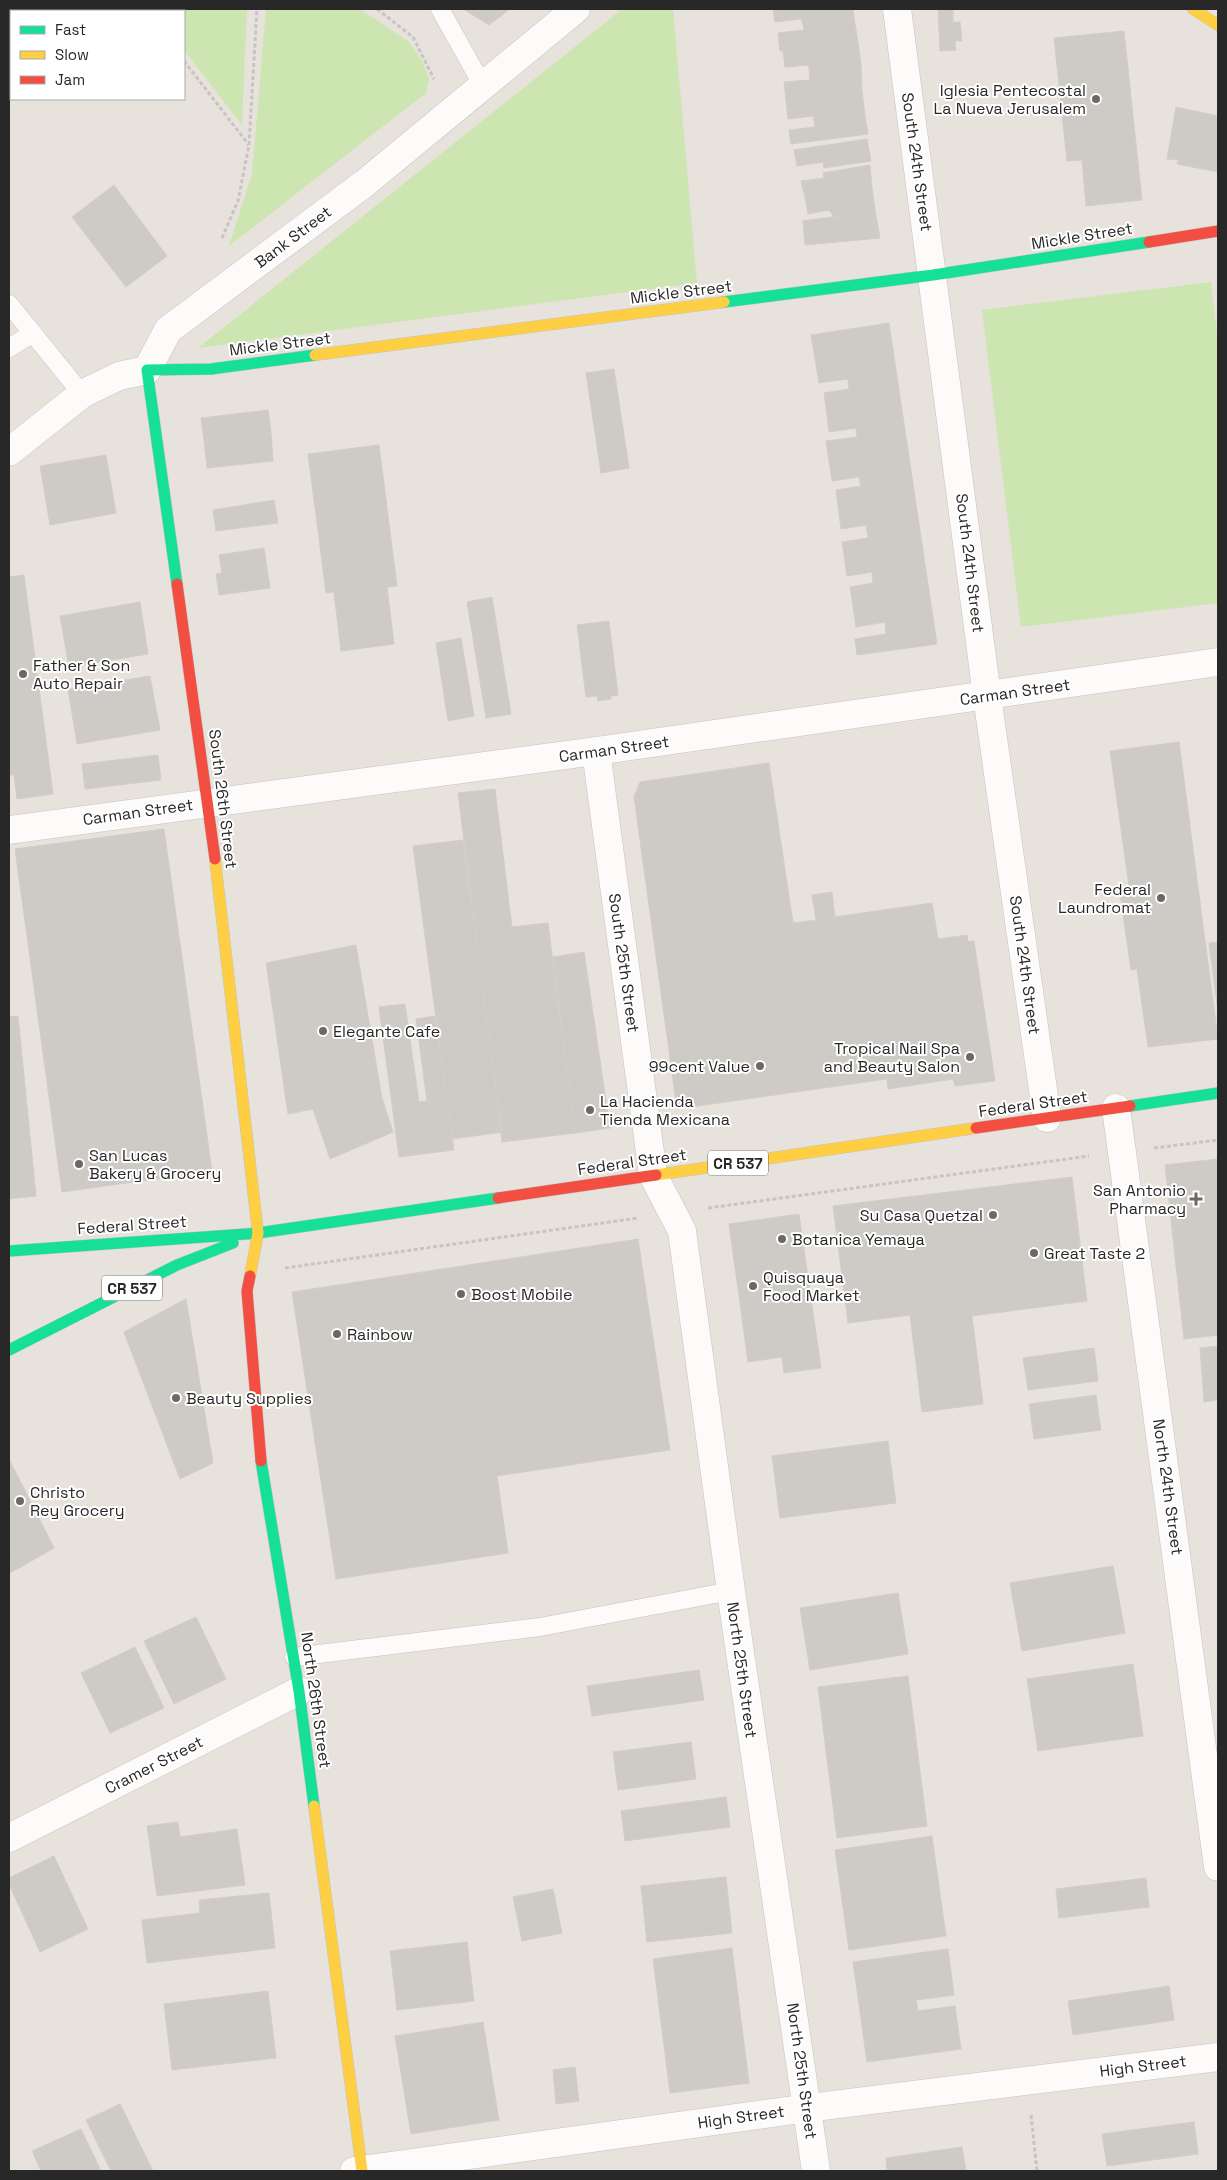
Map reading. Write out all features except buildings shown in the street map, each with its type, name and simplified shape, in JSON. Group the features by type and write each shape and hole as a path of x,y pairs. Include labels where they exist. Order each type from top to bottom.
{"street":[{"name":"Bank Street","path":"147,370 168,330 365,183 576,9"},
{"name":"South 24th Street","path":"897,9 987,696 1047,1118"},
{"path":"1193,9 1218,25"},
{"name":"Mickle Street","path":"147,370 211,369 933,275 1218,231"},
{"path":"9,452 82,394 119,376 147,370"},
{"name":"South 26th Street","path":"147,370 208,802 258,1233"},
{"name":"Carman Street","path":"9,830 596,751 1218,662"},
{"name":"South 25th Street","path":"596,751 653,1175"},
{"name":"Federal Street","path":"9,1251 258,1233 1218,1093"},
{"name":"North 24th Street","path":"1116,1108 1218,1867"},
{"name":"North 25th Street","path":"653,1175 682,1231 730,1591 816,2171"},
{"name":"Federal Street","path":"9,1350 40,1336 177,1265 258,1233"},
{"name":"North 26th Street","path":"258,1233 247,1291 258,1444 300,1691 360,2171"},
{"path":"9,1261 73,1245"},
{"name":"Cramer Street","path":"9,1838 300,1691"},
{"name":"High Street","path":"360,2171 808,2108 1218,2057"}],"lane":[{"path":"440,9 483,86"},
{"path":"9,304 82,394"},
{"path":"9,348 33,333"},
{"path":"294,1657 540,1627 730,1591"}],"path":[{"path":"222,238 238,201 249,145 257,9"},
{"path":"377,9 413,37 434,79"},
{"path":"185,63 249,145"},
{"path":"1027,2081 1037,2171"}],"green space":[{"path":"247,9 242,125 185,51 185,10 153,10"},
{"path":"266,9 360,9 409,42 422,61 429,79 426,93 229,246 252,174"},
{"path":"622,9 673,9 697,283 198,348"},
{"path":"1211,282 1218,343 1218,603 1021,627 982,310"}],"traffic: fast":[{"path":"724,302 933,275 1149,242"},
{"path":"177,584 147,370 211,369 315,355"},
{"path":"1130,1106 1218,1093"},
{"path":"9,1251 258,1233 498,1198"},
{"path":"9,1350 177,1265 233,1243"},
{"path":"261,1461 299,1691 314,1806"}],"traffic: slow":[{"path":"1193,9 1218,25"},
{"path":"315,355 724,302"},
{"path":"215,859 258,1233 250,1276"},
{"path":"656,1175 976,1128"},
{"path":"314,1806 362,2171"}],"traffic: jam":[{"path":"1149,242 1218,231"},
{"path":"177,584 215,859"},
{"path":"976,1128 1130,1106"},
{"path":"498,1198 656,1175"},
{"path":"250,1276 247,1291 261,1461"}],"place":[{"name":"Iglesia Pentecostal La Nueva Jerusalem","path":"1096,99"},
{"name":"Father & Son Auto Repair","path":"23,674"},
{"name":"Federal Laundromat","path":"1161,898"},
{"name":"Elegante Cafe","path":"323,1031"},
{"name":"Tropical Nail Spa and Beauty Salon","path":"970,1057"},
{"name":"99cent Value","path":"760,1066"},
{"name":"La Hacienda Tienda Mexicana","path":"590,1110"},
{"name":"San Lucas Bakery & Grocery","path":"79,1164"},
{"name":"San Antonio Pharmacy","path":"1196,1199"},
{"name":"Su Casa Quetzal","path":"993,1215"},
{"name":"Botanica Yemaya","path":"782,1239"},
{"name":"Great Taste 2","path":"1034,1253"},
{"name":"Quisquaya Food Market","path":"753,1286"},
{"name":"Boost Mobile","path":"461,1294"},
{"name":"Rainbow","path":"337,1334"},
{"name":"Beauty Supplies","path":"176,1398"},
{"name":"Christo Rey Grocery","path":"20,1501"}]}
